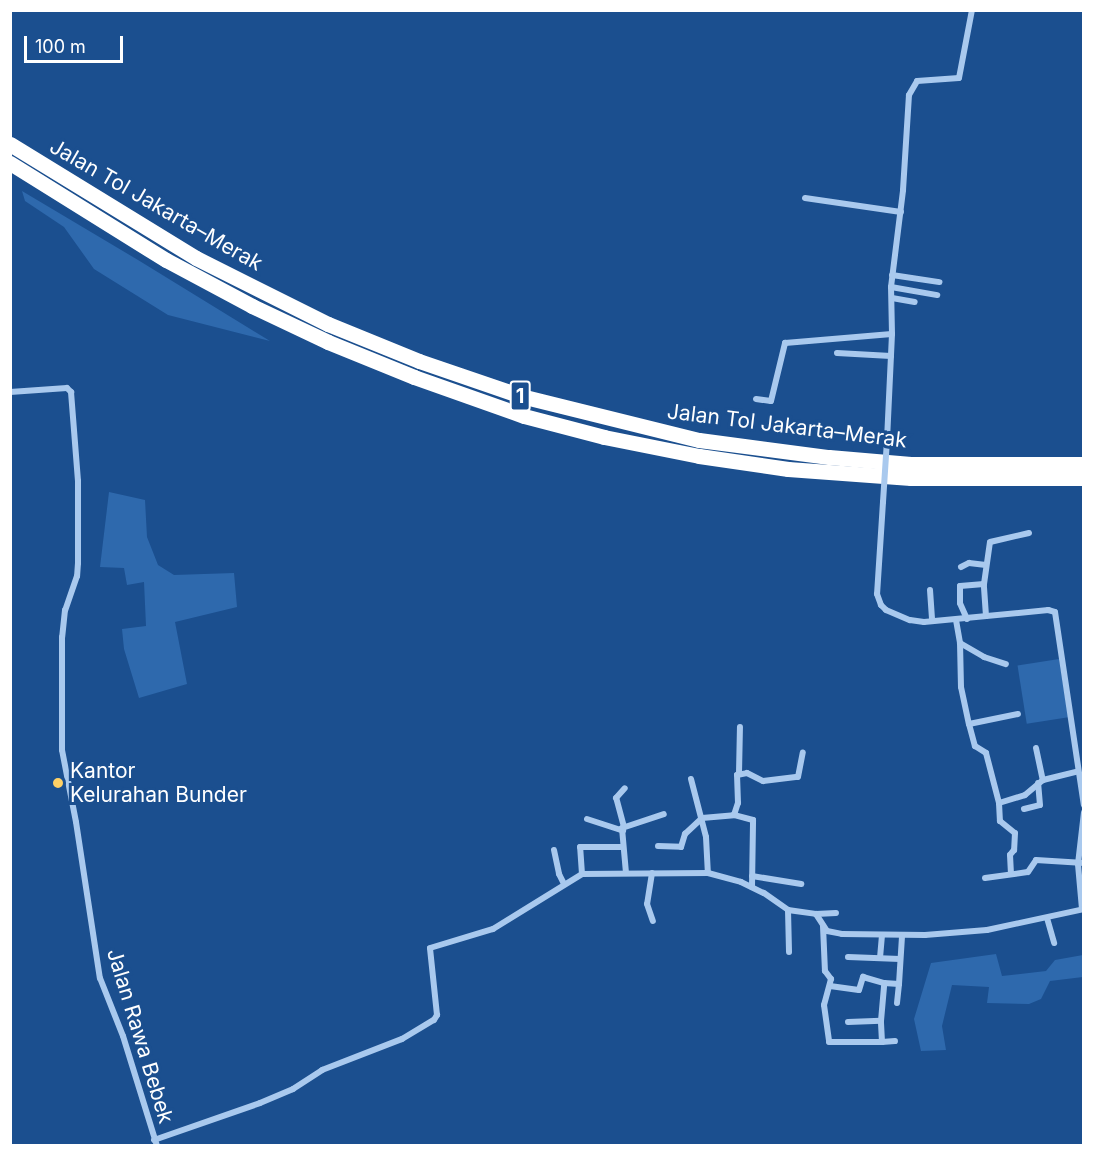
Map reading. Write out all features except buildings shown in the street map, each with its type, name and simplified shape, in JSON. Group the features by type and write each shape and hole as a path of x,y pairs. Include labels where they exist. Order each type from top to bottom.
{"highway":[{"name":"Jalan Tol Jakarta–Merak","path":"10,144 196,258 328,324 419,361 521,396 699,440 829,457 911,464 1083,464"},
{"name":"Jalan Tol Jakarta–Merak","path":"10,163 166,260 252,306 328,342 404,373 524,416 604,437 688,454 788,469 911,478 1083,478"}],"street":[{"path":"972,10 959,78 917,81 909,95 901,212 891,287 892,334 879,599 886,610 899,616 932,621 1048,610 1055,612 1083,805"},
{"path":"806,198 901,212"},
{"path":"892,275 939,282"},
{"path":"891,287 937,295"},
{"path":"892,298 915,302"},
{"path":"756,399 771,401 785,343 892,334"},
{"path":"837,353 891,356"},
{"name":"Jalan Rawa Bebek","path":"10,392 67,388 71,392 78,481 78,570 65,610 63,626 62,750 76,822 100,978 123,1036 156,1143"},
{"path":"986,616 984,584 988,546 992,540 1029,533"},
{"path":"962,567 969,563 986,565"},
{"path":"967,619 960,603 960,586 984,584"},
{"path":"930,590 932,621"},
{"path":"956,620 960,643 961,687 975,746 987,754 999,803 1000,821 1015,833 1014,850 1010,855 1011,874"},
{"path":"960,643 984,657 1006,664"},
{"path":"969,724 1018,714"},
{"path":"734,815 739,773 740,727"},
{"path":"1024,809 1040,805 1041,781 1036,748"},
{"path":"739,773 754,775 763,781 798,777 803,752"},
{"path":"999,803 1025,795 1041,781 1078,771"},
{"path":"691,779 702,818 708,873"},
{"path":"626,788 616,798 623,829 622,848 626,873"},
{"path":"816,914 827,931 835,934 902,936 987,930 1083,909 1081,864 1083,812"},
{"path":"587,819 623,829 664,814"},
{"path":"658,846 681,847 685,834 702,818 734,815 753,820 752,887"},
{"path":"582,874 580,848 622,848"},
{"path":"554,850 559,874 564,884"},
{"path":"985,878 1030,871 1034,860 1081,864"},
{"path":"652,873 648,905 653,921"},
{"path":"156,1143 293,1089 322,1070 402,1039 434,1020 437,1015 430,948 493,929 582,874 708,873 752,887 788,910 816,914 836,913"},
{"path":"752,876 801,884"},
{"path":"788,910 789,952"},
{"path":"1047,918 1054,943"},
{"path":"823,926 825,971 831,979 824,1005 829,1042 895,1041"},
{"path":"880,958 882,935"},
{"path":"897,1002 902,936"},
{"path":"848,957 900,959"},
{"path":"830,986 859,990 863,977 898,984"},
{"path":"882,1042 884,983"},
{"path":"848,1022 881,1021"}],"shaded area":[{"path":"22,191 270,341 168,315 94,269 64,227 25,201"},
{"path":"109,492 145,500 147,537 158,565 174,575 234,573 237,607 175,622 187,684 139,698 124,649 122,629 146,626 144,582 127,585 124,568 100,567"},
{"path":"1059,659 1068,717 1027,724 1018,666"},
{"path":"996,954 1002,976 1046,971 1055,960 1083,955 1083,977 1050,981 1041,999 1029,1004 987,1003 989,987 952,985 942,1026 946,1050 921,1051 914,1019 931,963"}],"place":[{"name":"Kantor Kelurahan Bunder","path":"58,783"}]}
